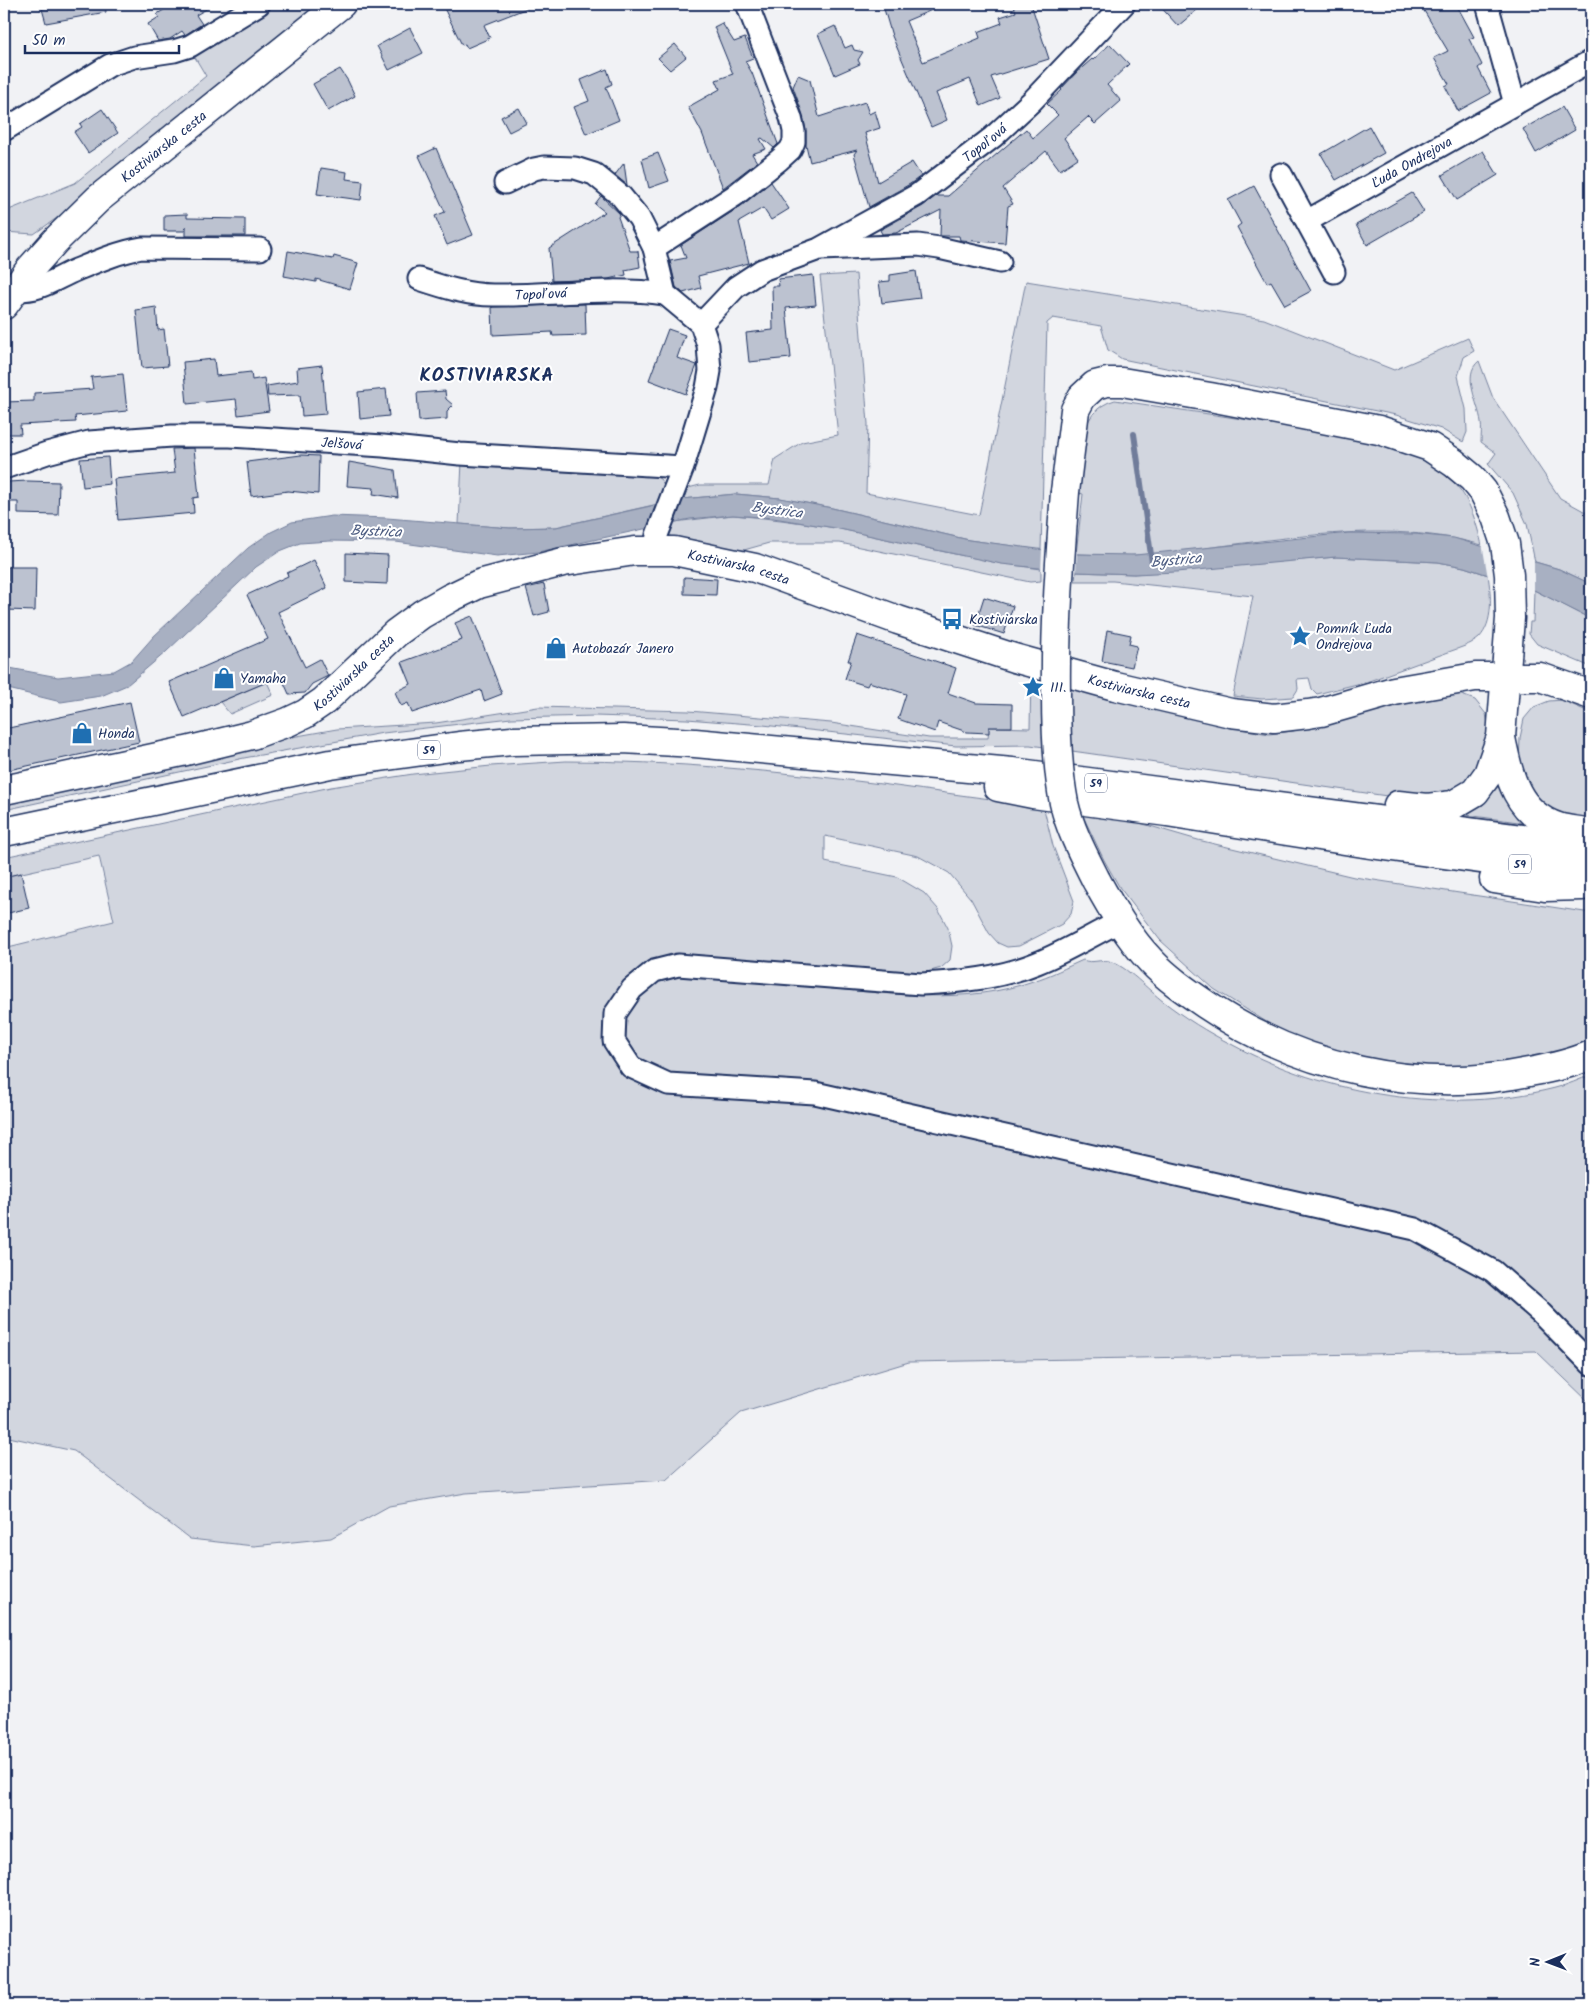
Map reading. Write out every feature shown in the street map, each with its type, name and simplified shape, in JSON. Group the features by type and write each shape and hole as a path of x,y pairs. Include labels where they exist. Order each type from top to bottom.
{"main road":[{"name":"Kostiviarska cesta","path":"9,298 30,269 98,199 341,4"},
{"path":"1330,813 1390,804 1427,808 1452,805 1475,792 1488,774 1501,737 1510,618 1509,575 1505,544 1496,517 1483,491 1458,466 1430,447 1379,430 1220,398 1122,382 1107,382 1095,385 1082,396 1075,410 1065,492 1060,550 1056,665 1058,763 1065,805 1078,843 1119,922 1152,962 1200,1001 1224,1017 1270,1041 1324,1062 1367,1073 1419,1080 1474,1080 1511,1076 1570,1064 1591,1055"},
{"name":"Kostiviarska cesta","path":"4,790 186,751 252,735 288,722 305,714 324,701 396,633 422,614 450,598 479,584 563,562 621,552 656,543 674,551 755,568 898,620 1014,658 1115,686 1231,713 1274,718 1322,712 1394,691 1474,678 1506,676 1540,676 1591,694"},
{"path":"1501,737 1509,775 1516,792 1529,810 1543,820 1559,827 1591,833"},
{"name":"59","path":"4,832 330,764 450,747 512,741 623,739 695,742 1012,772 1591,848"},
{"name":"59","path":"862,759 1033,794 1591,874"},
{"path":"1450,855 1496,880 1546,887 1591,886"},
{"path":"1546,887 1565,895 1591,899"}],"street":[{"path":"4,130 110,65 134,57 174,51 190,46 259,4"},
{"path":"654,248 754,182 790,150 794,142 791,118 747,4"},
{"name":"Topoľová","path":"700,324 736,287 762,270 819,249 917,195 993,137 1032,101 1124,4"},
{"path":"1487,4 1515,104"},
{"name":"Ľuda Ondrejova","path":"1307,222 1591,61"},
{"path":"506,183 544,167 574,168 594,174 622,196 639,218 654,248 665,294 700,324 708,344 710,371 707,388 683,467 656,543"},
{"path":"1281,174 1334,272"},
{"name":"Topoľová","path":"819,249 918,245 1000,262"},
{"path":"9,298 43,287 76,270 124,252 142,248 260,249"},
{"name":"Topoľová","path":"419,279 465,292 492,295 622,290 665,294"},
{"name":"Jelšová","path":"4,468 47,453 89,442 172,436 230,436 383,446 460,454 683,467"},
{"path":"1119,922 1039,963 1011,972 953,982 921,984 678,965 654,971 632,989 614,1014 614,1041 630,1067 668,1084 815,1093 1415,1229 1493,1271 1539,1311 1591,1364"}],"shaded area":[{"path":"275,4 329,4 121,173 34,234 4,232 4,212 75,183 206,76 193,54"},
{"path":"856,274 868,424 866,493 979,515 1026,281 1264,319 1394,370 1468,338 1474,351 1464,357 1458,376 1466,409 1467,432 1463,442 1441,429 1396,415 1122,359 1108,350 1101,326 1053,318 1047,323 1041,550 969,540 832,508 780,498 736,494 682,499 688,488 700,485 769,485 775,459 802,442 838,435 820,276"},
{"path":"1479,361 1493,398 1560,498 1591,515 1591,584 1559,569 1535,562 1527,524 1513,493 1488,464 1496,453 1481,442 1480,415 1471,382 1471,374"},
{"path":"1115,400 1337,433 1387,445 1410,454 1432,466 1458,487 1472,511 1482,545 1440,536 1397,532 1354,532 1311,535 1137,555 1076,554 1083,494 1079,493 1083,438 1093,414 1102,406"},
{"path":"462,462 649,473 660,479 665,486 658,504 556,527 510,528 459,524"},
{"path":"733,515 835,528 963,556 1041,569 1041,581 1030,582 840,543 769,543 744,550 729,551 667,538 674,522"},
{"path":"1336,557 1438,562 1464,567 1488,575 1490,608 1484,632 1478,639 1465,646 1369,681 1317,694 1312,689 1309,678 1297,679 1298,689 1293,697 1262,699 1233,696 1253,596 1113,581 1075,581 1076,572 1134,574"},
{"path":"1534,590 1591,619 1591,667 1537,644 1529,634 1530,622 1533,622"},
{"path":"1031,674 1224,726 1269,734 1293,731 1433,697 1459,694 1475,700 1486,714 1490,735 1474,777 1457,790 1431,797 1401,798 1030,745 956,746 763,725 687,719 595,716 511,718 383,733 244,758 4,810 4,802 297,736 337,729 436,723 538,707 689,711 831,723 929,738 988,738 989,727 1030,728"},
{"path":"267,682 273,695 230,714 220,702"},
{"path":"1562,700 1591,713 1591,826 1572,823 1533,799 1519,765 1520,738 1524,719 1534,707 1549,701"},
{"path":"566,761 645,763 763,771 1043,805 1053,846 1074,901 1071,914 1062,924 1019,946 1007,947 998,943 989,933 971,899 949,873 918,856 825,836 825,862 897,877 924,893 938,909 948,928 952,946 950,960 941,968 920,974 824,967 824,988 930,996 982,993 1039,979 1083,960 1090,962 1109,961 1130,973 1172,1008 1222,1039 1268,1062 1307,1077 1348,1088 1389,1096 1431,1100 1473,1100 1515,1096 1555,1088 1591,1075 1591,1404 1536,1351 909,1362 741,1413 666,1480 466,1493 389,1506 331,1538 254,1546 190,1539 74,1451 4,1436 4,948 114,921 99,856 4,877 4,857 331,787 413,774"},
{"path":"1501,783 1526,823 1466,815 1483,805"},
{"path":"1082,814 1133,821 1198,840 1354,877 1591,913 1591,1039 1572,1049 1496,1067 1423,1068 1354,1058 1284,1033 1214,989 1160,940 1120,888"}],"water":[{"name":"Bystrica","path":"736,494 780,498 832,508 969,540 1076,554 1135,555 1349,533 1415,534 1454,538 1559,569 1591,584 1591,619 1534,590 1464,567 1438,562 1336,557 1176,572 1134,574 1076,572 1001,564 835,528 773,518 733,515 690,519 538,552 497,556 396,542 330,541 300,543 280,551 256,567 166,652 127,685 101,696 61,702 4,688 4,667 58,677 114,671 132,661 154,636 248,548 271,532 292,522 332,516 387,518 510,528 556,527 682,499"}],"pier":[{"path":"1482,543 1534,559 1534,593 1488,578"},
{"path":"1042,548 1077,551 1076,575 1041,572"}],"building":[{"path":"62,4 105,4 106,12 46,23 42,9"},
{"path":"174,4 215,4 196,15 202,24 185,35 182,31 170,39 158,41 148,24 159,17 157,14"},
{"path":"442,4 535,5 484,25 490,38 467,48 465,44 462,45"},
{"path":"900,4 946,4 906,21 923,62 980,38 978,32 1002,23 1000,17 1016,12 1013,4 1031,4 1049,59 991,77 1000,98 981,106 970,79 936,93 947,120 931,127 892,36 884,9"},
{"path":"1158,4 1204,4 1178,26"},
{"path":"1420,4 1456,4 1474,37 1469,39 1482,65 1478,68 1491,93 1458,111 1445,86 1449,84 1434,58 1448,51"},
{"path":"722,23 734,42 745,38 753,58 745,61 752,73 778,144 774,148 762,138 760,139 766,149 752,154 757,162 723,188 702,133 688,107 720,89 716,80 733,74 714,27"},
{"path":"835,26 845,48 852,45 854,50 863,52 858,60 860,64 835,75 818,34"},
{"path":"410,28 423,53 389,70 377,46"},
{"path":"675,44 686,57 670,70 658,58"},
{"path":"1110,44 1129,64 1107,85 1121,101 1095,124 1088,117 1064,138 1078,158 1060,170 1046,151 1003,188 1013,204 1008,206 1005,243 960,240 959,236 940,236 941,210 896,233 882,234 880,230 923,206 936,196 948,196 1026,129 1033,138 1058,115 1047,104 1076,73"},
{"path":"340,69 355,96 328,111 313,84"},
{"path":"607,69 612,84 606,87 619,120 586,134 574,107 589,101 581,80"},
{"path":"798,75 810,80 819,117 865,102 869,114 875,111 880,128 865,133 878,182 912,162 921,176 869,207 854,154 857,150 810,162 803,115 793,87"},
{"path":"1562,107 1575,130 1536,153 1523,129"},
{"path":"519,108 527,123 509,132 501,117"},
{"path":"102,109 118,133 88,153 74,132 82,127 80,124"},
{"path":"1369,126 1384,153 1336,180 1321,154"},
{"path":"436,148 473,235 447,245 435,216 445,212 419,156"},
{"path":"1483,151 1498,175 1457,200 1442,175"},
{"path":"658,153 669,181 649,188 642,159"},
{"path":"624,163 627,185 615,175"},
{"path":"321,168 347,172 346,179 363,181 361,200 317,194"},
{"path":"771,182 789,209 771,220 763,208 739,222 749,263 698,276 701,288 683,293 676,287 670,261 686,258 681,245 741,206"},
{"path":"1254,186 1311,291 1285,305 1271,281 1267,283 1237,227 1241,224 1228,200"},
{"path":"1412,193 1424,212 1367,245 1356,225"},
{"path":"601,196 620,214 618,217 630,251 638,251 640,267 625,270 626,275 608,279 552,281 549,248 605,212 595,204"},
{"path":"187,214 187,218 245,219 245,236 186,236 186,226 185,231 164,231 164,215"},
{"path":"288,251 333,259 334,256 358,263 350,289 316,279 316,282 284,276"},
{"path":"916,271 920,298 882,303 879,282 890,281 890,275"},
{"path":"813,275 816,305 786,308 791,358 749,362 746,333 773,330 772,286 779,286 778,279"},
{"path":"585,304 586,335 553,336 552,332 493,335 492,307"},
{"path":"156,307 158,330 164,329 168,366 142,368 136,310"},
{"path":"668,329 685,335 677,358 697,365 686,394 649,380"},
{"path":"214,359 216,376 251,372 252,380 264,378 269,411 238,415 236,399 187,404 183,362"},
{"path":"322,365 326,414 302,416 300,395 268,396 267,386 298,381 297,368"},
{"path":"123,374 127,411 75,416 76,422 20,425 21,434 4,434 4,402 34,401 34,393 93,389 91,377"},
{"path":"386,389 389,416 360,419 358,392"},
{"path":"445,391 446,399 453,405 447,411 447,419 419,421 417,393"},
{"path":"194,448 199,497 193,498 194,513 118,520 114,479 175,473 172,449"},
{"path":"301,455 319,456 318,494 288,491 251,496 247,462"},
{"path":"108,457 110,484 83,487 80,459"},
{"path":"349,462 395,470 398,498 373,494 374,488 347,486"},
{"path":"8,482 59,482 58,515 18,514 18,502 7,502"},
{"path":"346,553 388,555 387,584 346,582"},
{"path":"314,560 327,588 278,612 305,667 320,659 328,676 312,684 305,693 289,694 281,676 184,717 169,682 268,639 247,595 288,576 287,573"},
{"path":"8,567 36,567 35,611 7,610 8,604 4,603 4,581 8,581"},
{"path":"684,577 717,579 716,595 684,594"},
{"path":"544,584 549,612 534,616 526,588"},
{"path":"984,597 1013,606 1004,634 975,625"},
{"path":"472,616 502,694 484,701 481,690 412,713 408,703 401,706 395,692 411,684 402,662 462,640 455,623"},
{"path":"1107,630 1131,635 1129,644 1137,646 1132,667 1102,661"},
{"path":"857,635 956,668 948,693 976,703 1012,704 1012,727 989,727 989,733 967,732 938,722 935,732 898,719 906,694 869,682 867,686 845,679 851,661 848,661"},
{"name":"Honda","path":"130,702 139,742 4,771 4,729"},
{"path":"21,873 29,908 4,914 4,877"}],"waterway":[{"name":"Bystrica","path":"1134,434 1152,562"}],"place":[{"name":"Kostiviarska","path":"952,619"},
{"name":"Pomník Ľuda Ondrejova","path":"1300,636"},
{"name":"Autobazár Janero","path":"556,648"},
{"name":"Yamaha","path":"224,678"},
{"name":"III.","path":"1033,687"},
{"name":"Honda","path":"82,733"}],"district":[{"name":"KOSTIVIARSKA","path":"487,374"}]}
